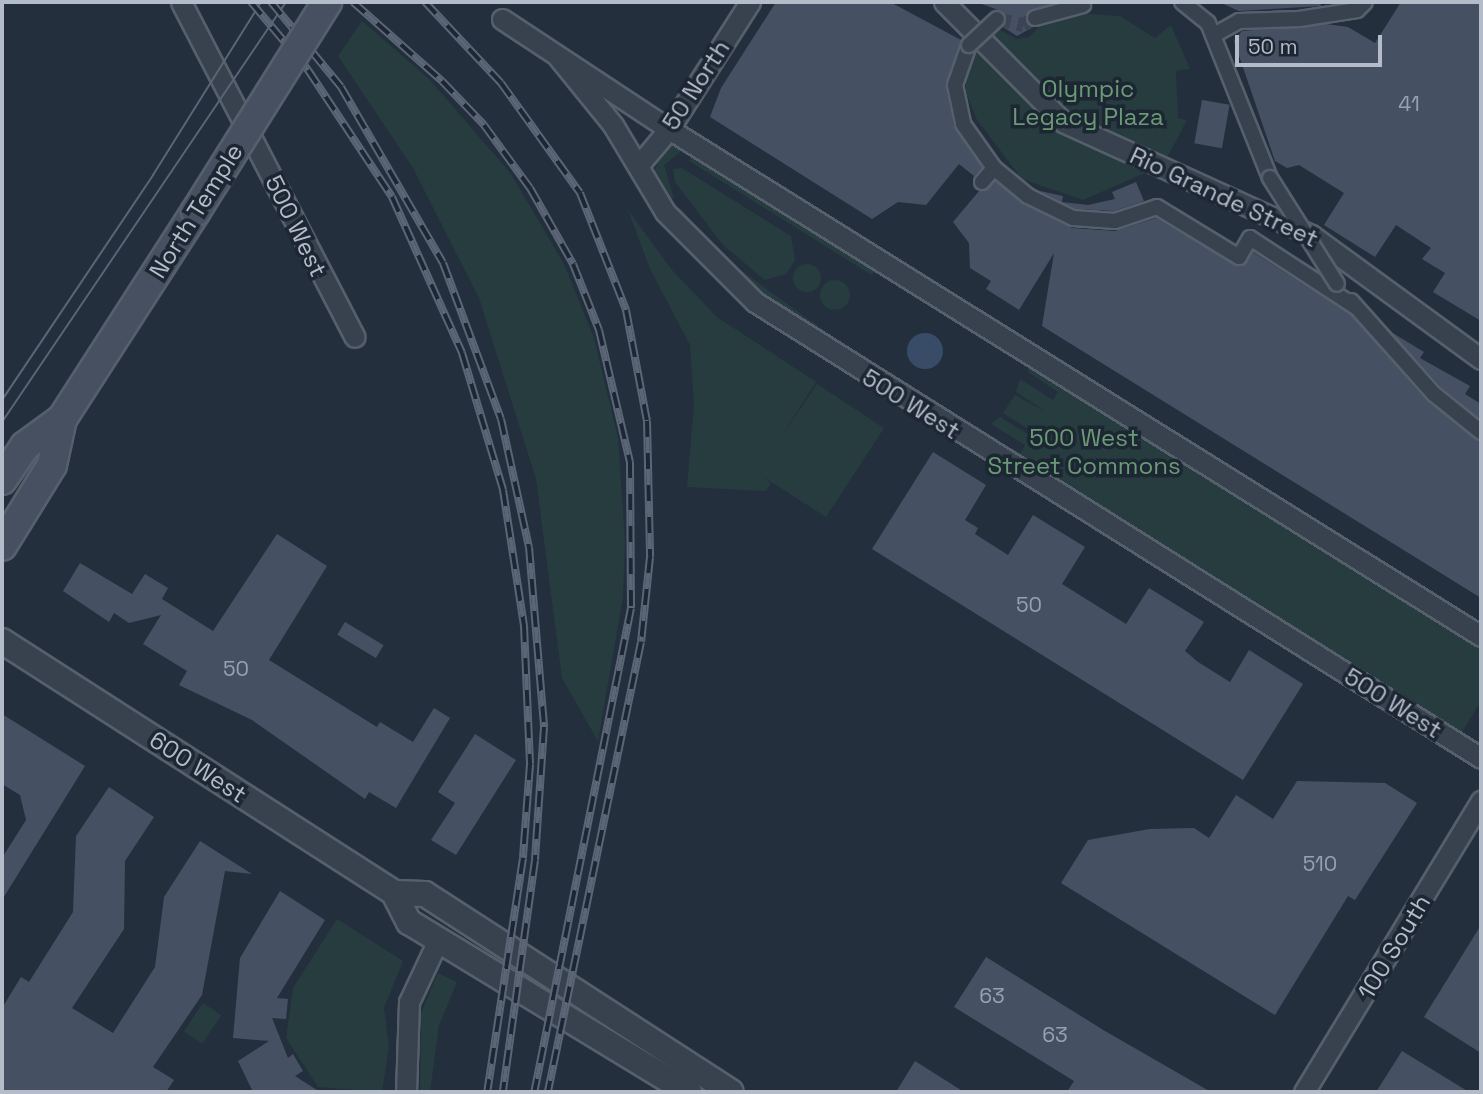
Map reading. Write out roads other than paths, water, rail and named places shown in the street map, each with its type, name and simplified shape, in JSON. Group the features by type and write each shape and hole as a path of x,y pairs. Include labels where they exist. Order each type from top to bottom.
{"main road":[{"name":"North Temple","path":"2,546 52,465 62,419 327,2"},
{"name":"North Temple","path":"2,480 24,446 62,419"}],"street":[{"name":"500 West","path":"181,2 355,337"},
{"name":"50 North","path":"638,166 669,129 750,2"},
{"name":"Rio Grande Street","path":"944,2 1063,122 1311,235 1481,359"},
{"path":"1182,2 1208,23 1270,178 1337,284 1434,394 1481,432"},
{"path":"1214,35 1239,21 1299,19 1357,10 1365,2"},
{"path":"1035,18 1083,5"},
{"name":"500 West","path":"502,19 669,129 1481,636"},
{"path":"997,19 969,45 958,67 955,103 974,145 992,166 1028,196 1073,218 1115,221 1157,207 1238,257 1250,238 1356,307"},
{"name":"500 West","path":"558,57 638,166 665,212 755,302 1481,758"},
{"path":"982,182 992,166"},
{"name":"600 West","path":"2,641 394,893 409,922 689,1092"},
{"name":"100 South","path":"1304,1092 1481,801"},
{"name":"600 West","path":"394,893 425,894 732,1092"},
{"path":"406,1092 409,1003 438,940"}],"water":[{"path":"925,333 938,338 943,351 938,364 925,369 912,364 907,351 912,338"}],"tunnel":[{"path":"997,19 1023,25 1035,18"}],"tram line":[{"path":"2,400 153,175 261,2"},
{"path":"2,422 286,2"}],"railway":[{"path":"251,2 308,70 392,197 462,353 503,490 524,626 530,764 523,858 487,1092"},
{"path":"271,2 341,87 443,263 501,419 529,547 544,727 535,860 503,1092"},
{"path":"353,2 442,81 484,125 530,188 573,264 599,330 630,462 631,608 534,1092"},
{"path":"425,2 501,83 580,193 626,310 647,421 650,557 641,642 548,1092"}],"park label":[{"name":"Olympic Legacy Plaza","path":"1088,103"},
{"name":"500 West Street Commons","path":"1084,452"}]}
